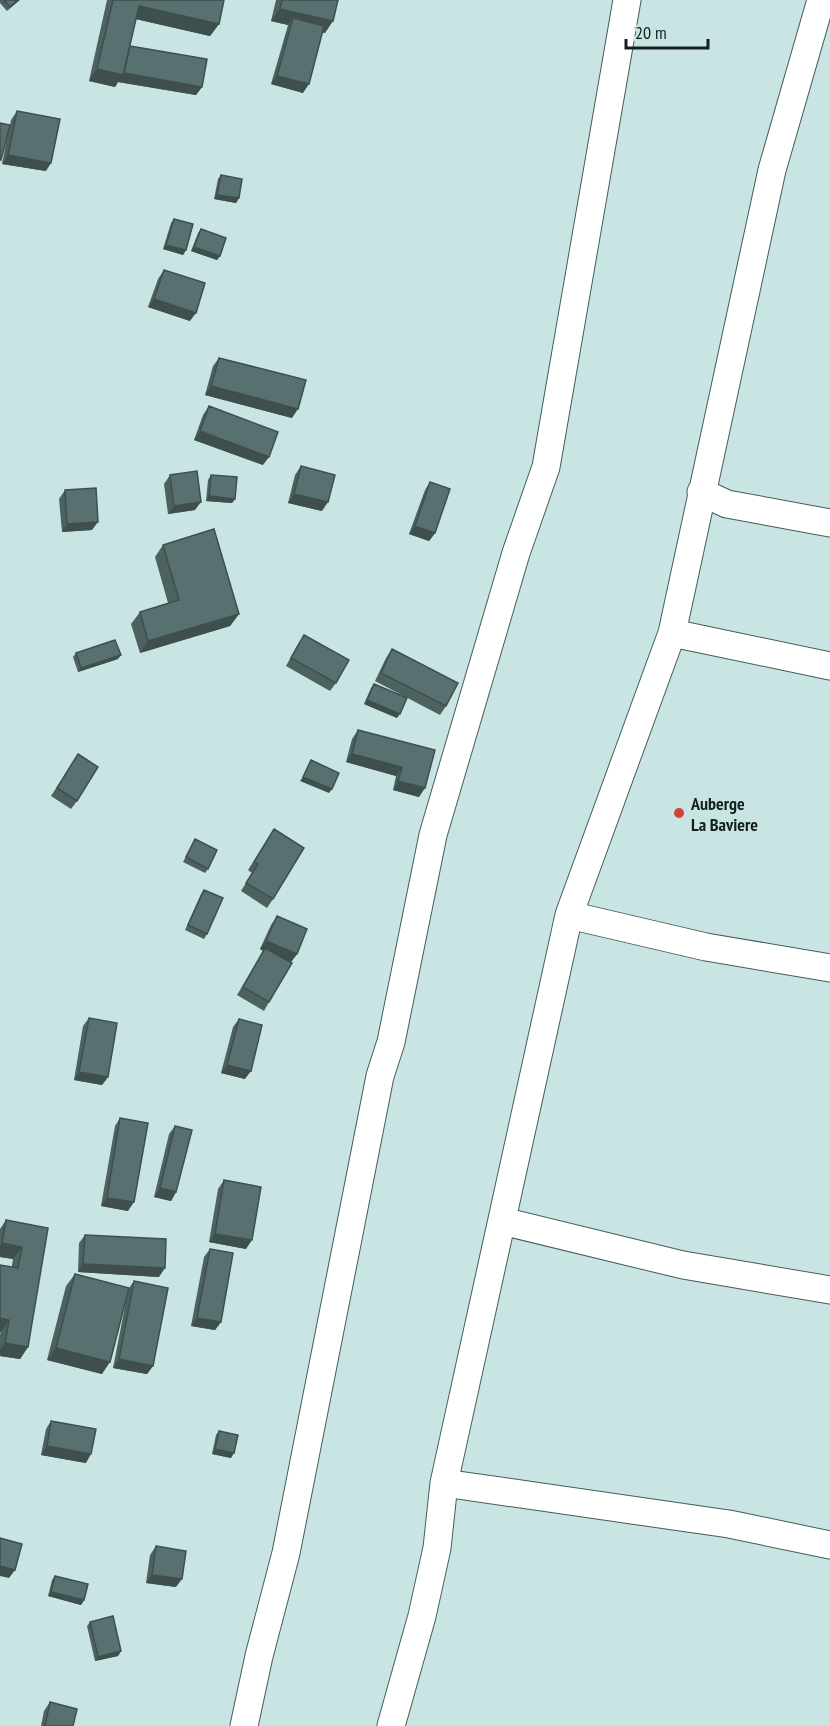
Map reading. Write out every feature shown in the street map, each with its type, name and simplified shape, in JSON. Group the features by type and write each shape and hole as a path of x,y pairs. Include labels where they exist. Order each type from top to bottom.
{"street":[{"path":"244,1726 259,1656 286,1553 375,1100 391,1042 433,835 516,553 546,467 627,0"},
{"path":"391,1726 422,1616 437,1548 444,1483 569,915 672,633 772,170 821,0"},
{"path":"701,492 727,504 830,523"},
{"path":"672,633 830,666"},
{"path":"569,915 706,947 830,968"},
{"path":"502,1221 683,1265 830,1290"},
{"path":"444,1483 729,1524 830,1545"}],"building":[{"path":"4,0 18,0 10,7"},
{"path":"113,0 224,0 219,24 139,6 123,75 97,69"},
{"path":"282,0 338,0 333,21 280,9"},
{"path":"293,18 324,26 309,84 277,76"},
{"path":"130,46 207,59 202,87 124,73"},
{"path":"17,111 60,119 51,163 8,155"},
{"path":"0,123 10,125 1,160 0,159"},
{"path":"221,175 242,179 239,198 217,195"},
{"path":"174,219 193,224 186,250 166,245"},
{"path":"201,229 226,238 220,256 194,247"},
{"path":"164,270 205,283 196,313 154,299"},
{"path":"219,358 306,380 298,409 211,386"},
{"path":"209,406 278,432 269,457 200,431"},
{"path":"301,466 335,475 328,502 294,494"},
{"path":"197,471 201,502 174,506 170,475"},
{"path":"211,475 237,477 235,499 209,496"},
{"path":"430,482 450,489 435,533 415,526"},
{"path":"96,488 98,522 67,524 65,490"},
{"path":"214,529 239,614 148,641 140,612 179,600 163,545"},
{"path":"304,635 349,660 336,683 291,658"},
{"path":"115,640 121,655 81,668 76,653"},
{"path":"392,649 458,683 446,706 381,673"},
{"path":"374,684 407,698 400,714 367,700"},
{"path":"358,730 435,750 425,788 398,781 402,767 352,754"},
{"path":"78,754 98,767 77,801 57,788"},
{"path":"311,760 339,773 332,789 303,777"},
{"path":"274,829 304,848 273,899 246,883 258,864 254,862"},
{"path":"195,839 217,850 208,869 186,857"},
{"path":"204,890 223,898 207,934 188,925"},
{"path":"277,916 307,929 297,954 266,941"},
{"path":"265,948 292,963 269,1002 243,987"},
{"path":"89,1018 117,1023 108,1077 79,1072"},
{"path":"239,1019 262,1025 251,1071 227,1065"},
{"path":"120,1118 148,1123 134,1202 107,1198"},
{"path":"175,1126 192,1130 176,1192 160,1188"},
{"path":"224,1180 261,1187 252,1240 215,1234"},
{"path":"6,1220 48,1228 28,1347 5,1343 9,1320 0,1318 0,1265 18,1268 22,1247 2,1243"},
{"path":"85,1235 166,1239 165,1268 83,1264"},
{"path":"210,1249 233,1253 221,1322 197,1318"},
{"path":"75,1274 129,1288 110,1362 56,1348"},
{"path":"134,1281 168,1288 153,1366 119,1359"},
{"path":"51,1421 96,1429 91,1454 47,1446"},
{"path":"219,1431 238,1435 234,1453 215,1449"},
{"path":"0,1538 22,1544 15,1570 0,1566"},
{"path":"156,1546 186,1551 182,1579 152,1575"},
{"path":"55,1576 88,1584 84,1600 51,1592"},
{"path":"113,1616 121,1651 98,1657 90,1622"},
{"path":"50,1702 77,1709 73,1726 45,1726"}],"place":[{"name":"Auberge La Baviere","path":"679,813"}]}
